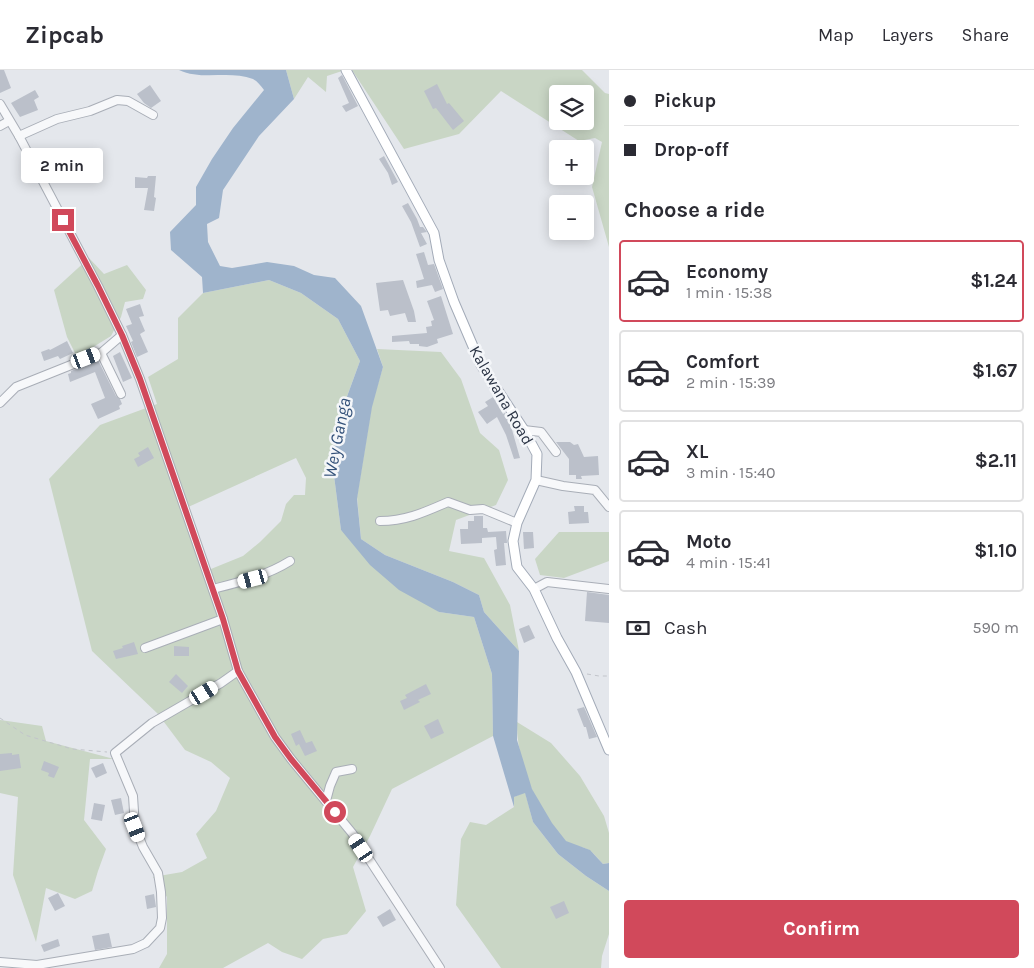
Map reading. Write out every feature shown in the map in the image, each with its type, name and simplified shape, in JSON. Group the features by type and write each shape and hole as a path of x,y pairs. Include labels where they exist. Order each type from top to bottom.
{"main road":[{"name":"Kalawana Road","path":"346,70 434,233 439,260 454,302 481,365 524,430 537,454 536,480 517,523 514,541 517,567 534,589 557,638 576,672 609,750"}],"street":[{"path":"19,136 57,119 90,112 118,100 128,101 153,115"},
{"path":"0,104 19,136 122,335 140,379 213,589 238,671 275,737 352,833 440,968"},
{"path":"0,126 9,121"},
{"path":"0,402 16,387 101,353 122,335"},
{"path":"101,353 121,394"},
{"path":"524,430 541,432 556,452"},
{"path":"536,480 595,490 609,507"},
{"path":"380,521 396,521 412,517 448,502 470,510 483,509 517,523"},
{"path":"213,589 253,579 275,570 290,561"},
{"path":"534,589 547,582 609,589"},
{"path":"145,648 223,619"},
{"path":"0,962 37,965 133,949 146,943 160,928 162,918 158,873 142,847 135,827 133,796 115,753 152,723 238,671"},
{"path":"326,801 336,772 352,769"}],"path":[{"path":"576,672 609,676"},
{"path":"0,718 25,735 72,749 115,753"}],"green space":[{"path":"286,70 345,70 327,76 326,92 308,77 294,99"},
{"path":"352,70 582,70 605,93 609,94 609,247 592,187 594,185 602,142 595,138 577,140 562,130 594,130 594,85 549,85 549,122 501,91 459,134 404,149"},
{"path":"89,258 104,274 127,265 146,290 143,299 125,302 121,317 111,336 77,357 67,337 54,290"},
{"path":"269,280 301,293 338,319 360,361 342,410 332,460 341,530 439,612 474,617 492,674 493,736 392,789 353,867 366,911 347,934 323,939 302,959 282,952 268,943 223,968 159,968 167,954 167,897 153,877 182,872 207,858 196,834 216,811 230,778 211,762 185,750 158,714 92,651 49,479 100,425 157,404 148,377 178,359 178,318 203,293","holes":["296,458 306,478 305,495 294,495 286,504 281,521 260,542 243,556 206,571 213,602 186,508"]},
{"path":"377,349 441,352 461,379 480,433 499,450 508,480 496,505 456,520 449,551 484,558 510,605 519,651 484,612 479,595 453,582 385,555 361,539 357,497 372,404 383,367"},
{"path":"559,532 609,532 609,561 564,578 540,575 535,559"},
{"path":"0,720 42,726 46,741 114,759 90,759 84,820 106,849 92,891 75,899 46,888 36,942 13,875 18,797 0,793"},
{"path":"517,722 551,743 580,776 604,816 609,833 609,863 603,864 589,850 564,840 545,815 524,769 520,753"},
{"path":"525,792 533,822 558,854 609,891 609,934 602,956 601,968 501,968 456,905 461,839 470,822 486,825 514,807 514,797"}],"water":[{"name":"Wey Ganga","path":"179,70 286,70 294,99 259,136 223,190 219,218 207,224 208,242 220,266 232,268 267,262 294,266 314,275 335,278 361,306 383,367 372,407 357,499 361,539 385,555 453,582 479,595 484,612 519,651 517,740 532,789 552,823 566,841 590,850 603,864 609,863 609,891 558,854 533,822 525,793 514,797 514,807 493,736 492,674 474,617 439,612 399,590 370,565 341,530 332,460 341,413 360,361 338,319 301,293 269,280 203,293 202,277 171,250 170,232 196,205 196,187 212,159 233,128 264,90 253,79 244,76 197,75"}],"building":[{"path":"0,70 4,70 11,88 0,93"},
{"path":"342,75 358,106 346,112 342,106 349,103 338,78"},
{"path":"437,84 447,104 449,103 464,121 453,130 436,108 433,109 424,91"},
{"path":"150,85 161,101 151,108 137,94"},
{"path":"35,90 39,97 34,100 38,110 20,117 11,103"},
{"path":"384,156 398,182 392,185 388,173 379,159"},
{"path":"148,176 156,176 154,211 144,210 148,188 135,188 135,177 147,178"},
{"path":"408,203 420,227 423,227 427,232 421,233 427,244 420,247 411,222 402,206"},
{"path":"424,252 428,265 434,264 443,289 435,292 432,285 417,288 416,281 424,279 416,254"},
{"path":"403,280 416,322 408,322 405,313 390,316 388,310 380,311 376,283"},
{"path":"441,296 453,334 437,339 438,343 427,347 419,346 419,344 410,344 409,341 392,342 392,336 427,333 426,327 432,326 431,321 434,320 427,301"},
{"path":"140,304 144,316 139,317 145,331 140,334 148,352 137,357 131,342 133,341 126,326 132,324 126,309"},
{"path":"67,341 73,353 60,359 58,356 44,361 41,352 50,350"},
{"path":"120,352 132,378 123,382 113,356"},
{"path":"98,360 122,404 119,406 120,409 98,419 91,404 105,398 95,372 70,382 68,374"},
{"path":"493,397 503,414 505,413 509,419 520,458 514,459 506,435 497,417 487,424 478,412 488,406 485,402"},
{"path":"556,442 578,444 584,457 598,456 599,475 581,476 582,479 576,479 576,475 569,475 569,459"},
{"path":"148,447 154,458 138,467 134,459 140,456 138,453"},
{"path":"574,506 584,506 584,512 588,512 589,523 569,524 568,512 575,511"},
{"path":"474,516 483,516 483,528 487,528 488,532 506,531 507,543 504,543 506,565 496,566 494,550 497,549 496,537 482,538 482,543 461,544 460,529 468,529 468,521 474,521"},
{"path":"523,532 533,532 534,548 524,549"},
{"path":"587,592 609,595 609,623 585,621"},
{"path":"529,625 535,638 524,643 519,629"},
{"path":"134,642 138,654 116,659 113,651"},
{"path":"174,646 189,647 189,656 174,656"},
{"path":"176,674 188,686 182,693 169,682"},
{"path":"426,684 431,694 404,710 400,701 407,698 405,695"},
{"path":"584,707 597,737 589,739 586,727 584,727 577,709"},
{"path":"438,719 444,733 431,739 424,726"},
{"path":"300,730 306,743 312,741 317,751 305,756 299,744 296,746 291,734"},
{"path":"12,753 12,755 19,754 21,768 0,771 0,754"},
{"path":"44,761 59,767 54,778 48,776 49,773 41,770"},
{"path":"103,763 107,773 96,778 91,768"},
{"path":"121,798 124,813 115,815 111,800"},
{"path":"94,803 105,805 102,821 91,819"},
{"path":"58,893 65,906 55,911 48,898"},
{"path":"154,894 156,907 147,909 145,896"},
{"path":"564,901 569,913 556,919 550,907"},
{"path":"390,909 396,920 383,927 377,917"},
{"path":"109,933 112,947 95,950 92,936"},
{"path":"58,939 60,946 44,952 41,945"}],"route":[{"path":"63,220 122,335 140,379 223,619 238,671 275,737 335,812"}]}
